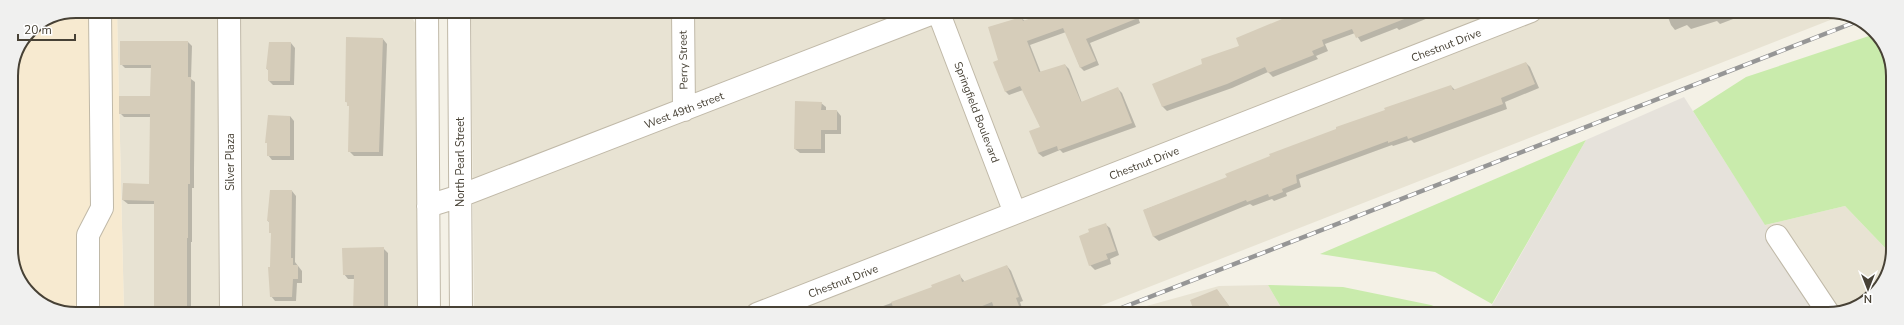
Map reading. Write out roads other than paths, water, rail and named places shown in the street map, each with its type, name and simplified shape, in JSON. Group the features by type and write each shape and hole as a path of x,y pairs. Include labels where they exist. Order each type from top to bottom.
{"street":[{"path":"88,307 88,235 102,208 100,18"},
{"name":"Silver Plaza","path":"229,18 231,307"},
{"path":"427,18 429,307"},
{"name":"North Pearl Street","path":"459,18 461,307"},
{"name":"Perry Street","path":"683,18 684,110"},
{"name":"West 49th street","path":"428,206 460,196 920,18"},
{"name":"Springfield Boulevard","path":"941,18 1016,213"},
{"name":"Chestnut Drive","path":"775,307 1516,18"},
{"path":"1777,236 1824,307"}],"railway":[{"path":"1124,307 1852,23"}]}
